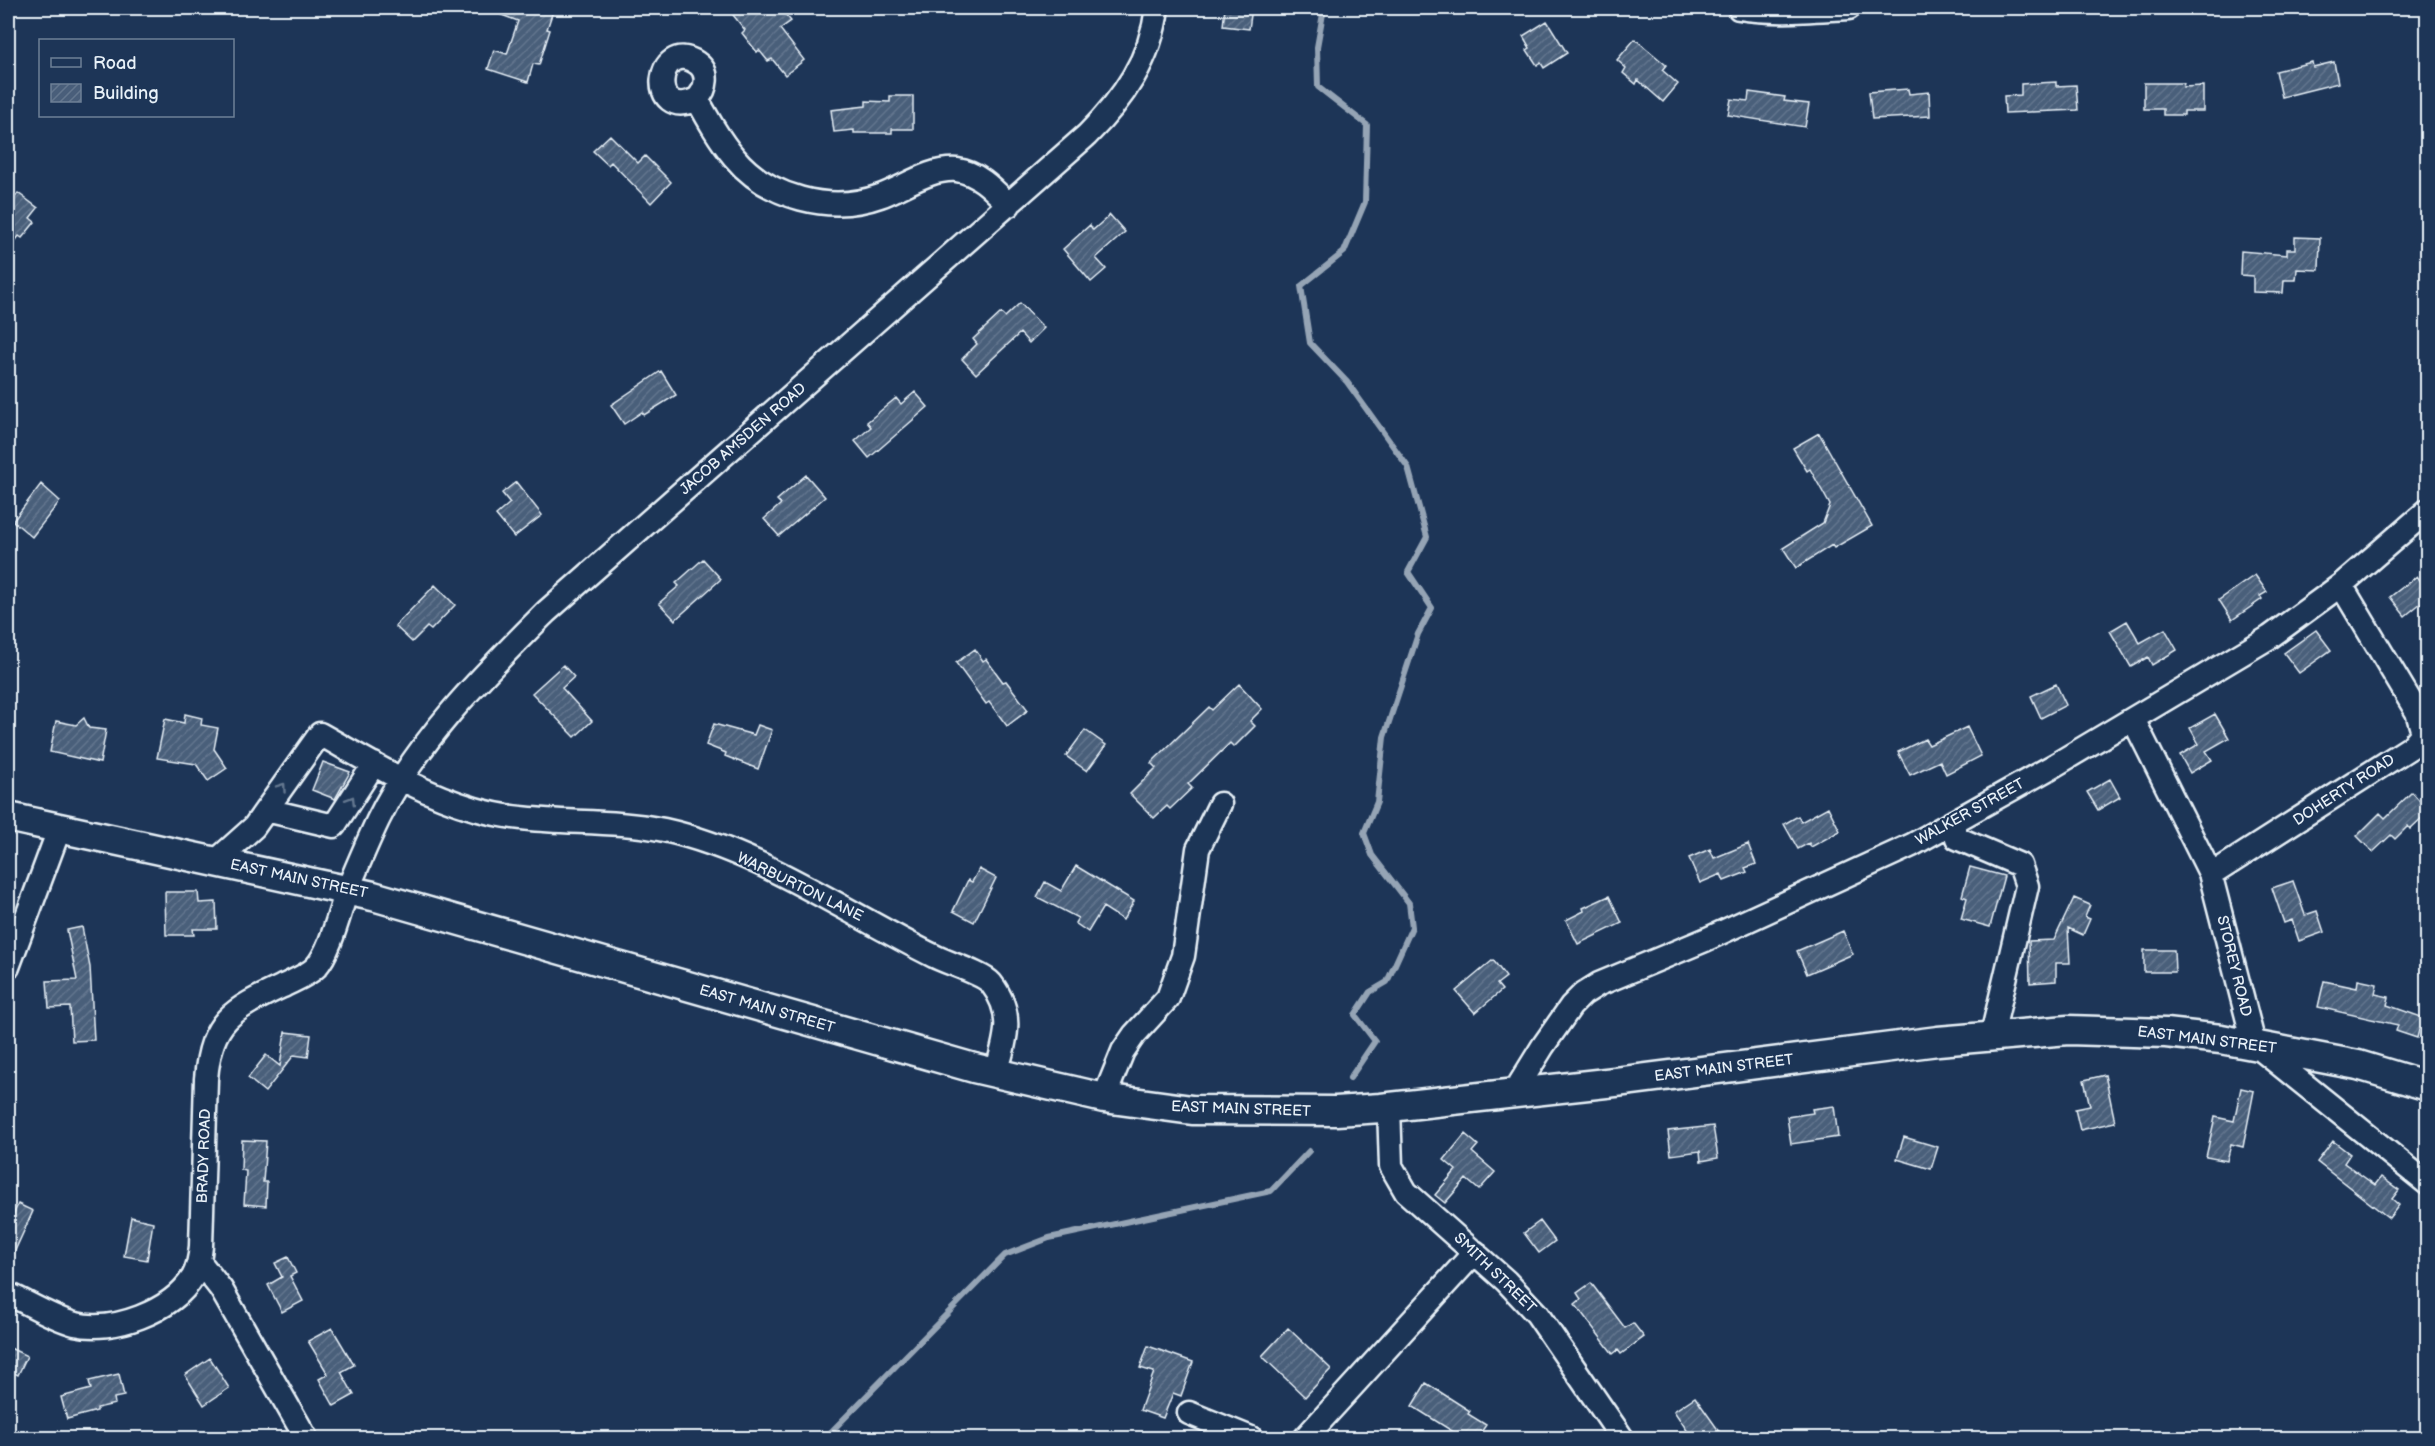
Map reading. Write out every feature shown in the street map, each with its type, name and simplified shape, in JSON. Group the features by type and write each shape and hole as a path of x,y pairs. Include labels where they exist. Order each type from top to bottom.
{"main road":[{"name":"EAST MAIN STREET","path":"8,817 373,896 996,1073 1104,1098 1192,1110 1327,1111 1389,1107 1992,1035 2110,1029 2166,1033 2254,1044 2358,1065 2427,1086"}],"street":[{"name":"JACOB AMSDEN ROAD","path":"348,890 379,819 401,779 455,708 546,612 1087,135 1121,98 1135,76 1154,29 1157,8"},
{"path":"1739,8 1782,12 1849,8"},
{"path":"697,99 735,159 754,176 775,189 800,199 826,204 852,203 879,197 931,173 959,170 983,180 1009,205"},
{"name":"WALKER STREET","path":"1514,1093 1542,1046 1571,1006 1583,994 1599,984 1705,940 1912,845 1953,823 2270,637 2342,585 2427,510"},
{"name":"DOHERTY ROAD","path":"2211,875 2411,747 2422,733 2417,712 2342,585"},
{"name":"STOREY ROAD","path":"2133,719 2211,875 2254,1044"},
{"name":"WARBURTON LANE","path":"266,810 320,734 401,779 476,810 504,815 626,824 664,830 708,844 772,870 934,956 989,980 1003,1001 1006,1018 1006,1035 996,1073"},
{"path":"216,861 254,827 266,810 334,826 374,764"},
{"path":"1104,1098 1123,1051 1134,1035 1168,998 1183,956 1198,849 1220,804"},
{"path":"1953,823 1957,838 2020,865 2027,885 1992,1035"},
{"path":"8,966 60,827"},
{"name":"BRADY ROAD","path":"8,1294 74,1323 112,1326 130,1321 169,1300 193,1277 199,1261 206,1079 208,1056 212,1043 225,1021 246,1004 302,977 315,968 323,957 348,890"},
{"path":"2254,1044 2427,1184"},
{"name":"SMITH STREET","path":"1389,1107 1391,1166 1406,1192 1475,1252 1537,1314 1622,1438"},
{"path":"1305,1438 1475,1252"},
{"path":"199,1261 221,1289 306,1438"},
{"path":"1190,1413 1251,1438"}],"building":[{"path":"488,8 554,8 539,65 533,64 528,82 488,69 494,50 507,54 518,21 488,10"},
{"path":"743,8 759,8 764,15 773,8 780,8 791,21 780,29 804,60 785,75 772,59 768,61 759,50 757,52 742,33 745,30 733,15"},
{"path":"1225,8 1252,8 1249,29 1223,26"},
{"path":"1547,21 1567,53 1544,68 1541,63 1537,65 1527,50 1530,48 1523,36"},
{"path":"1635,39 1666,65 1662,70 1678,84 1663,102 1638,80 1636,84 1623,73 1626,68 1617,60"},
{"path":"2312,62 2313,67 2334,62 2338,83 2282,97 2276,71"},
{"path":"2056,82 2056,86 2076,85 2078,110 2005,113 2004,96 2021,95 2021,84"},
{"path":"2144,83 2184,83 2183,87 2203,86 2203,111 2184,111 2184,115 2163,115 2163,109 2144,109"},
{"path":"1908,89 1909,94 1929,92 1930,116 1872,119 1869,92"},
{"path":"1749,92 1785,97 1784,101 1809,104 1805,127 1728,115 1731,99 1748,101"},
{"path":"890,96 913,96 913,129 892,129 892,133 854,133 854,130 834,132 831,110 866,106 866,101 890,102"},
{"path":"610,135 638,163 645,156 671,182 651,203 611,162 608,165 593,151"},
{"path":"18,193 38,208 30,218 35,222 22,238 19,236 8,251 8,207"},
{"path":"1110,215 1125,232 1096,258 1106,269 1091,282 1063,249 1090,225 1093,230"},
{"path":"2295,237 2320,238 2319,270 2297,269 2296,280 2284,280 2283,293 2253,292 2253,276 2240,275 2241,251 2287,255 2287,249 2295,249"},
{"path":"1020,303 1044,328 1029,343 1020,333 976,374 962,359 977,344 973,339 1001,313 1005,317"},
{"path":"661,371 676,395 644,415 642,412 624,424 611,405"},
{"path":"915,392 928,407 869,458 855,441 871,427 867,422 896,398 901,404"},
{"path":"1819,433 1872,526 1834,548 1832,545 1796,568 1783,548 1823,523 1830,505 1810,469 1807,471 1793,448"},
{"path":"806,475 825,497 779,536 764,519 781,504 777,500"},
{"path":"516,482 542,515 514,537 496,515 510,503 502,493"},
{"path":"41,484 60,501 32,537 13,521"},
{"path":"703,559 721,579 675,620 659,603 679,586 676,583"},
{"path":"2255,575 2267,592 2260,596 2262,599 2232,620 2219,600"},
{"path":"2417,576 2427,590 2427,598 2405,616 2390,597"},
{"path":"435,585 455,605 431,630 427,627 412,642 395,626"},
{"path":"2127,621 2140,643 2165,629 2177,650 2152,665 2148,657 2131,667 2110,631"},
{"path":"2316,630 2331,650 2299,673 2284,653"},
{"path":"975,649 983,661 986,659 1003,682 1006,681 1028,710 1007,726 989,702 986,704 956,663"},
{"path":"563,665 574,677 562,688 592,721 575,737 532,693"},
{"path":"1239,684 1262,709 1250,721 1255,726 1234,747 1230,743 1188,784 1192,788 1170,809 1167,806 1154,818 1130,794 1156,768 1151,763 1209,707 1212,710"},
{"path":"2056,684 2066,705 2041,718 2031,696"},
{"path":"185,714 202,718 201,725 218,728 214,749 227,768 208,781 196,764 157,758 165,719 184,723"},
{"path":"2215,714 2229,738 2206,751 2212,760 2190,773 2180,755 2199,744 2190,728"},
{"path":"84,718 89,728 106,730 100,763 50,752 56,721 76,725"},
{"path":"714,724 754,735 758,725 772,730 758,769 725,756 726,753 706,745"},
{"path":"1967,727 1981,756 1946,774 1940,761 1910,775 1898,752 1925,739 1929,745"},
{"path":"1085,730 1106,745 1087,771 1066,756"},
{"path":"323,762 350,772 335,799 312,790"},
{"path":"2110,779 2120,797 2098,810 2087,792"},
{"path":"2412,792 2427,809 2427,813 2410,829 2408,826 2395,839 2391,835 2373,852 2357,836 2380,813 2385,818"},
{"path":"1828,807 1840,831 1811,847 1809,843 1798,849 1784,824 1798,816 1801,822"},
{"path":"1748,844 1756,864 1745,868 1747,872 1724,881 1721,874 1700,883 1689,858 1710,849 1714,858"},
{"path":"1076,866 1134,901 1123,920 1103,907 1088,932 1075,923 1078,918 1037,897 1045,882 1061,891"},
{"path":"1970,867 2004,876 1990,927 1961,919 1967,898 1962,896"},
{"path":"979,869 996,878 974,922 953,911 968,880 972,882"},
{"path":"2293,881 2305,915 2317,911 2324,932 2299,941 2292,920 2284,923 2272,888"},
{"path":"165,892 198,892 199,903 216,902 217,929 193,929 194,935 166,935"},
{"path":"1609,896 1622,923 1578,944 1566,920 1584,911 1583,908"},
{"path":"2074,898 2090,905 2085,917 2090,919 2083,935 2068,928 2070,963 2056,963 2056,981 2030,983 2029,941 2054,940"},
{"path":"82,927 90,967 94,1040 72,1041 70,1007 49,1008 47,981 77,980 67,930"},
{"path":"1843,931 1853,954 1807,974 1797,951"},
{"path":"2144,950 2174,950 2175,972 2144,972"},
{"path":"1493,960 1506,977 1497,984 1502,990 1475,1013 1456,991"},
{"path":"2358,980 2377,984 2375,994 2389,997 2387,1005 2427,1019 2427,1032 2419,1030 2417,1038 2396,1031 2398,1025 2318,1007 2324,981 2357,988"},
{"path":"285,1032 311,1035 308,1057 294,1055 265,1092 248,1078 266,1055 280,1066"},
{"path":"2105,1075 2115,1122 2080,1130 2075,1109 2090,1106 2084,1080"},
{"path":"2241,1088 2254,1091 2243,1147 2231,1144 2227,1161 2206,1157 2215,1117 2234,1121"},
{"path":"1834,1106 1838,1137 1791,1144 1787,1117 1813,1113 1812,1109"},
{"path":"1713,1126 1718,1158 1701,1161 1700,1151 1671,1155 1668,1131"},
{"path":"1465,1134 1478,1145 1472,1152 1495,1172 1479,1190 1466,1179 1445,1203 1435,1195 1456,1170 1444,1160"},
{"path":"1904,1137 1938,1147 1931,1169 1897,1159"},
{"path":"242,1140 266,1141 263,1182 267,1182 266,1206 244,1204 246,1171 241,1170"},
{"path":"2333,1141 2350,1154 2344,1163 2375,1185 2381,1177 2399,1190 2392,1199 2399,1205 2389,1218 2317,1162"},
{"path":"18,1204 33,1211 8,1266 8,1227"},
{"path":"131,1217 153,1222 147,1260 124,1256"},
{"path":"1540,1221 1555,1241 1539,1253 1524,1233"},
{"path":"288,1257 296,1273 290,1276 303,1301 282,1312 268,1285 282,1277 275,1263"},
{"path":"1591,1283 1625,1328 1633,1323 1644,1337 1621,1354 1618,1350 1613,1354 1575,1304 1581,1299 1577,1293"},
{"path":"332,1328 354,1365 341,1372 354,1395 334,1406 319,1379 328,1374 308,1341"},
{"path":"1288,1328 1331,1369 1305,1397 1262,1356"},
{"path":"1148,1346 1193,1362 1181,1396 1173,1393 1163,1418 1140,1410 1154,1372 1140,1368"},
{"path":"8,1347 27,1356 18,1375 8,1370"},
{"path":"210,1358 229,1388 204,1405 185,1375"},
{"path":"119,1374 124,1396 114,1398 115,1404 67,1419 61,1397 91,1389 89,1381"},
{"path":"1426,1383 1470,1411 1468,1414 1486,1425 1477,1438 1463,1438 1412,1406"},
{"path":"1695,1397 1719,1431 1707,1438 1692,1438 1674,1411"}],"waterway":[{"path":"1324,8 1317,47 1318,87 1367,125 1365,202 1344,252 1301,286 1310,343 1347,382 1408,467 1427,537 1408,572 1432,608 1418,634 1384,737 1377,802 1364,833 1372,855 1409,903 1412,927 1387,982 1370,992 1355,1015 1375,1041 1350,1078"},
{"path":"825,1438 1005,1255 1049,1238 1271,1191 1309,1151"}]}
